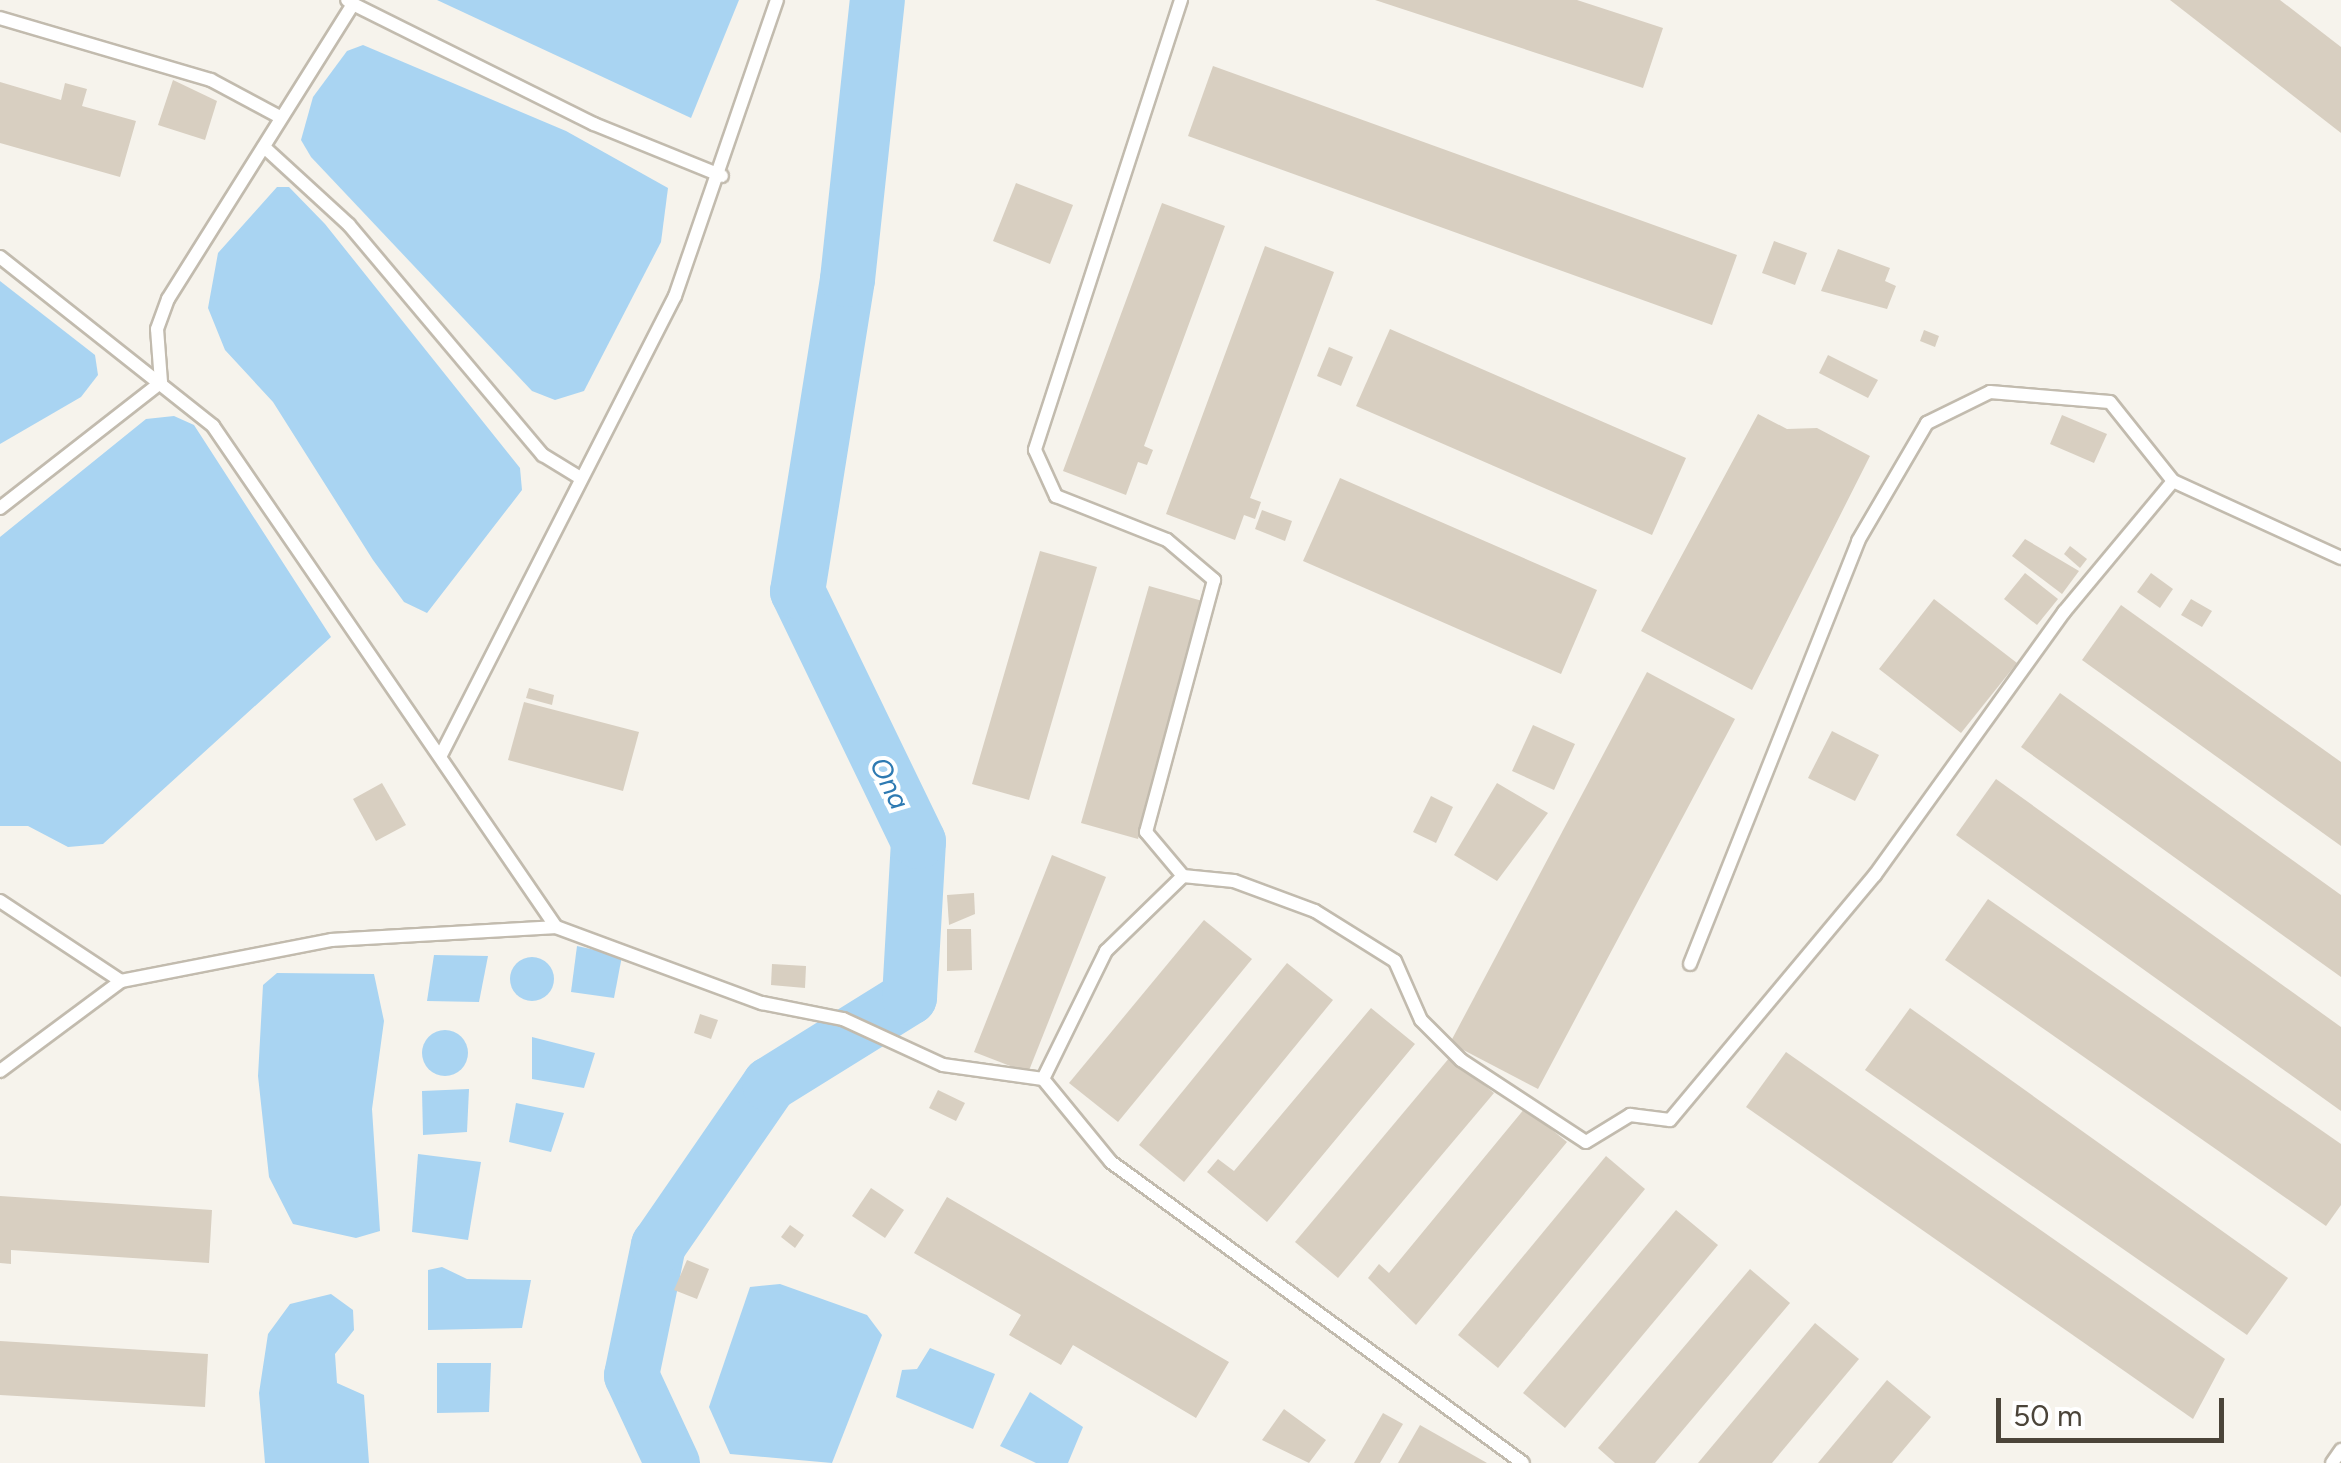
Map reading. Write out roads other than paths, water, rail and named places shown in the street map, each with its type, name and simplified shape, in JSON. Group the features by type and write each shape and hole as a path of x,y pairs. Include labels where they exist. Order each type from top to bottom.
{"lane":[{"path":"442,755 579,477 675,296 722,176 776,0"},
{"path":"1181,0 1035,450 1056,496 1167,540 1214,580 1146,832 1183,876 1234,881 1315,911 1396,961 1421,1020 1461,1060 1586,1142 1630,1115 1670,1120 1875,875 2064,612 2173,481"},
{"path":"161,382 156,329 168,299 350,2 594,124 722,176"},
{"path":"0,18 211,80 280,118"},
{"path":"264,147 348,226 543,455 579,477"},
{"path":"0,257 213,426 354,644 442,755 556,927"},
{"path":"0,508 161,382"},
{"path":"1690,964 1858,542 1927,423 1990,392 2110,402 2173,481 2341,557"},
{"path":"1042,1079 1106,951 1183,876"},
{"path":"0,900 122,981"},
{"path":"0,1071 122,981 332,940 556,927 762,1004 844,1019 943,1065 1042,1079 1111,1162 1523,1463"},
{"path":"2332,1463 2341,1450"}],"water":[{"path":"437,0 739,0 691,118"},
{"path":"363,45 566,131 668,188 661,242 584,391 555,400 532,391 311,157 301,140 313,97 347,51"},
{"path":"277,187 289,187 325,224 520,468 522,490 427,613 404,602 373,560 273,402 225,350 208,308 218,253"},
{"path":"0,281 95,355 98,375 81,397 0,444"},
{"path":"174,416 194,425 331,637 103,844 68,847 28,826 0,826 0,537 146,419"},
{"path":"577,946 622,956 614,998 571,992"},
{"path":"434,955 488,956 479,1002 427,1001"},
{"path":"532,957 548,963 554,979 548,995 532,1001 516,995 510,979 516,963"},
{"path":"277,973 374,974 384,1021 372,1109 380,1231 356,1238 293,1224 269,1177 258,1076 263,985"},
{"path":"445,1030 461,1037 468,1053 461,1069 445,1076 429,1069 422,1053 429,1037"},
{"path":"532,1037 595,1053 584,1088 532,1079"},
{"path":"469,1089 467,1132 423,1135 422,1091"},
{"path":"516,1103 564,1113 551,1152 509,1142"},
{"path":"418,1154 481,1162 468,1240 412,1232"},
{"path":"442,1267 467,1279 531,1280 522,1328 428,1330 428,1270"},
{"path":"780,1284 867,1315 882,1335 832,1463 730,1454 709,1407 750,1287"},
{"path":"331,1294 353,1310 354,1330 335,1354 337,1383 364,1395 369,1463 265,1463 259,1393 268,1334 290,1304"},
{"path":"930,1348 995,1374 973,1429 896,1397 902,1370 917,1369"},
{"path":"437,1363 491,1363 489,1412 437,1413"},
{"path":"1030,1392 1083,1427 1068,1463 1036,1463 1000,1446"}],"waterway":[{"name":"Ona","path":"672,1463 631,1375 658,1245 769,1084 909,997 918,841 797,591 847,279 877,0"}]}
